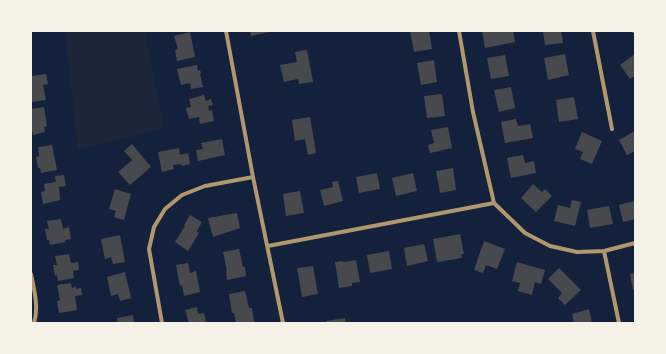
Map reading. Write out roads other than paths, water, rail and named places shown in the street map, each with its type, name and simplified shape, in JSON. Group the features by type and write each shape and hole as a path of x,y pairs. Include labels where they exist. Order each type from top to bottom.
{"street":[{"path":"226,31 253,177 283,323"},
{"path":"459,31 473,112 494,203 525,233 550,246 577,252 604,251 635,243"},
{"path":"593,31 612,129"},
{"path":"162,323 149,249 154,227 165,209 182,194 205,186 253,177"},
{"path":"268,246 494,203"},
{"path":"604,251 619,323"},
{"path":"31,274 36,317 34,323"}]}
